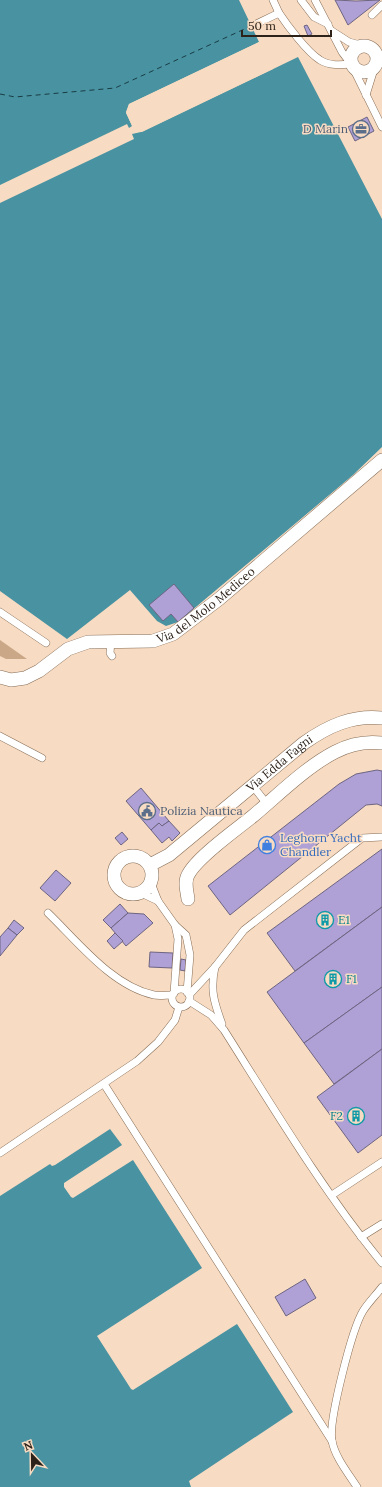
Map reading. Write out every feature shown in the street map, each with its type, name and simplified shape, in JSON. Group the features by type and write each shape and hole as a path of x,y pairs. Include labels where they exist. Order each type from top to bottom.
{"street":[{"path":"375,48 375,66 365,73 356,70 352,66 351,55 353,51 375,48"},
{"name":"Via del Molo Mediceo","path":"0,677 10,680 25,678 39,671 75,646 88,642 153,641 169,637 177,632 382,460"},
{"name":"Via Edda Fagni","path":"150,865 169,855 252,785 323,730 338,723 355,718 382,718"},
{"name":"Via Edda Fagni","path":"188,899 186,884 188,875 193,868 212,849 267,804 324,759 336,752 358,744 382,743"},
{"path":"130,856 139,857 150,865 152,874 151,883 141,893 127,894 119,889 114,876 116,867 121,860 130,856"}],"lane":[{"path":"273,0 289,29 320,60 352,66"},
{"path":"301,0 314,17 349,42 375,48"},
{"path":"315,0 342,52 352,66 382,127"},
{"path":"372,15 382,5"},
{"path":"252,26 279,13"},
{"path":"366,95 375,66"},
{"path":"0,612 46,642"},
{"path":"111,641 110,653 112,656"},
{"path":"0,736 42,758"},
{"path":"252,785 267,804"},
{"path":"188,996 215,967 244,930 362,838 382,837"},
{"path":"151,883 158,901 175,925 186,935 190,956 188,996 185,1006 179,1007 174,1004 173,994 178,939 175,925"},
{"path":"141,893 158,901"},
{"path":"48,913 114,977 133,988 154,995 173,994 179,989 211,1015 224,1030 332,1195 361,1237 382,1263"},
{"path":"215,967 212,980 212,998 224,1030"},
{"path":"0,1153 104,1084 158,1042 175,1020 179,1007"},
{"path":"104,1084 332,1441 336,1452 357,1487"},
{"path":"332,1195 382,1162"},
{"path":"361,1237 382,1224"},
{"path":"332,1441 332,1427 336,1400 357,1326 363,1311 382,1287"}],"shaded area":[{"path":"0,640 27,659 6,659 0,656"}],"water":[{"path":"0,0 239,0 259,42 129,104 126,113 134,130 142,132 298,57 382,219 382,447 353,475 178,622 166,626 157,621 130,590 67,639 0,591"},
{"path":"110,1129 122,1145 64,1183 64,1187 73,1198 133,1160 202,1268 97,1336 131,1389 133,1390 237,1324 293,1412 189,1481 191,1487 0,1487 0,1196 50,1164 52,1166 55,1165"}],"pier":[{"path":"259,42 260,44 131,105 128,112 136,129 141,130 272,68 273,69 141,132 132,134 134,139 0,203 0,185 127,124 129,128 132,126 126,112 129,104"}],"building":[{"path":"335,0 356,1 380,0 348,25"},
{"path":"307,25 312,34 308,36 304,26"},
{"name":"D Marin","path":"367,117 374,131 355,141 348,127"},
{"path":"174,584 194,608 178,622 171,614 163,621 149,605"},
{"path":"377,770 382,771 382,806 377,804 366,805 230,915 208,886 339,784 356,774"},
{"name":"Polizia Nautica","path":"141,788 169,821 162,826 159,823 151,830 126,801"},
{"path":"169,821 180,833 172,841 169,837 162,843 151,830 159,823 162,826"},
{"path":"122,832 128,839 121,845 115,838"},
{"name":"E1","path":"382,849 382,907 295,971 267,933"},
{"path":"56,870 71,883 55,901 40,888"},
{"path":"120,904 128,913 111,928 103,920"},
{"name":"F1","path":"382,907 382,987 304,1043 267,992"},
{"path":"128,913 144,914 153,923 126,946 111,928"},
{"path":"14,920 24,928 17,935 8,928"},
{"path":"8,928 17,935 0,956 0,937"},
{"path":"115,933 123,941 114,949 107,941"},
{"path":"150,952 173,953 172,968 149,967"},
{"path":"181,959 186,960 185,971 180,970"},
{"path":"382,987 382,1049 334,1084 304,1043"},
{"name":"F2","path":"382,1049 382,1135 358,1153 317,1097"},
{"path":"305,1279 316,1298 286,1316 275,1297"}],"ferry route":[{"path":"0,94 15,97 115,88 249,27"}],"place":[{"name":"D Marin","path":"361,129"},
{"name":"Polizia Nautica","path":"147,811"},
{"name":"Leghorn Yacht Chandler","path":"267,845"},
{"name":"E1","path":"325,920"},
{"name":"F1","path":"333,979"},
{"name":"F2","path":"356,1116"}]}
